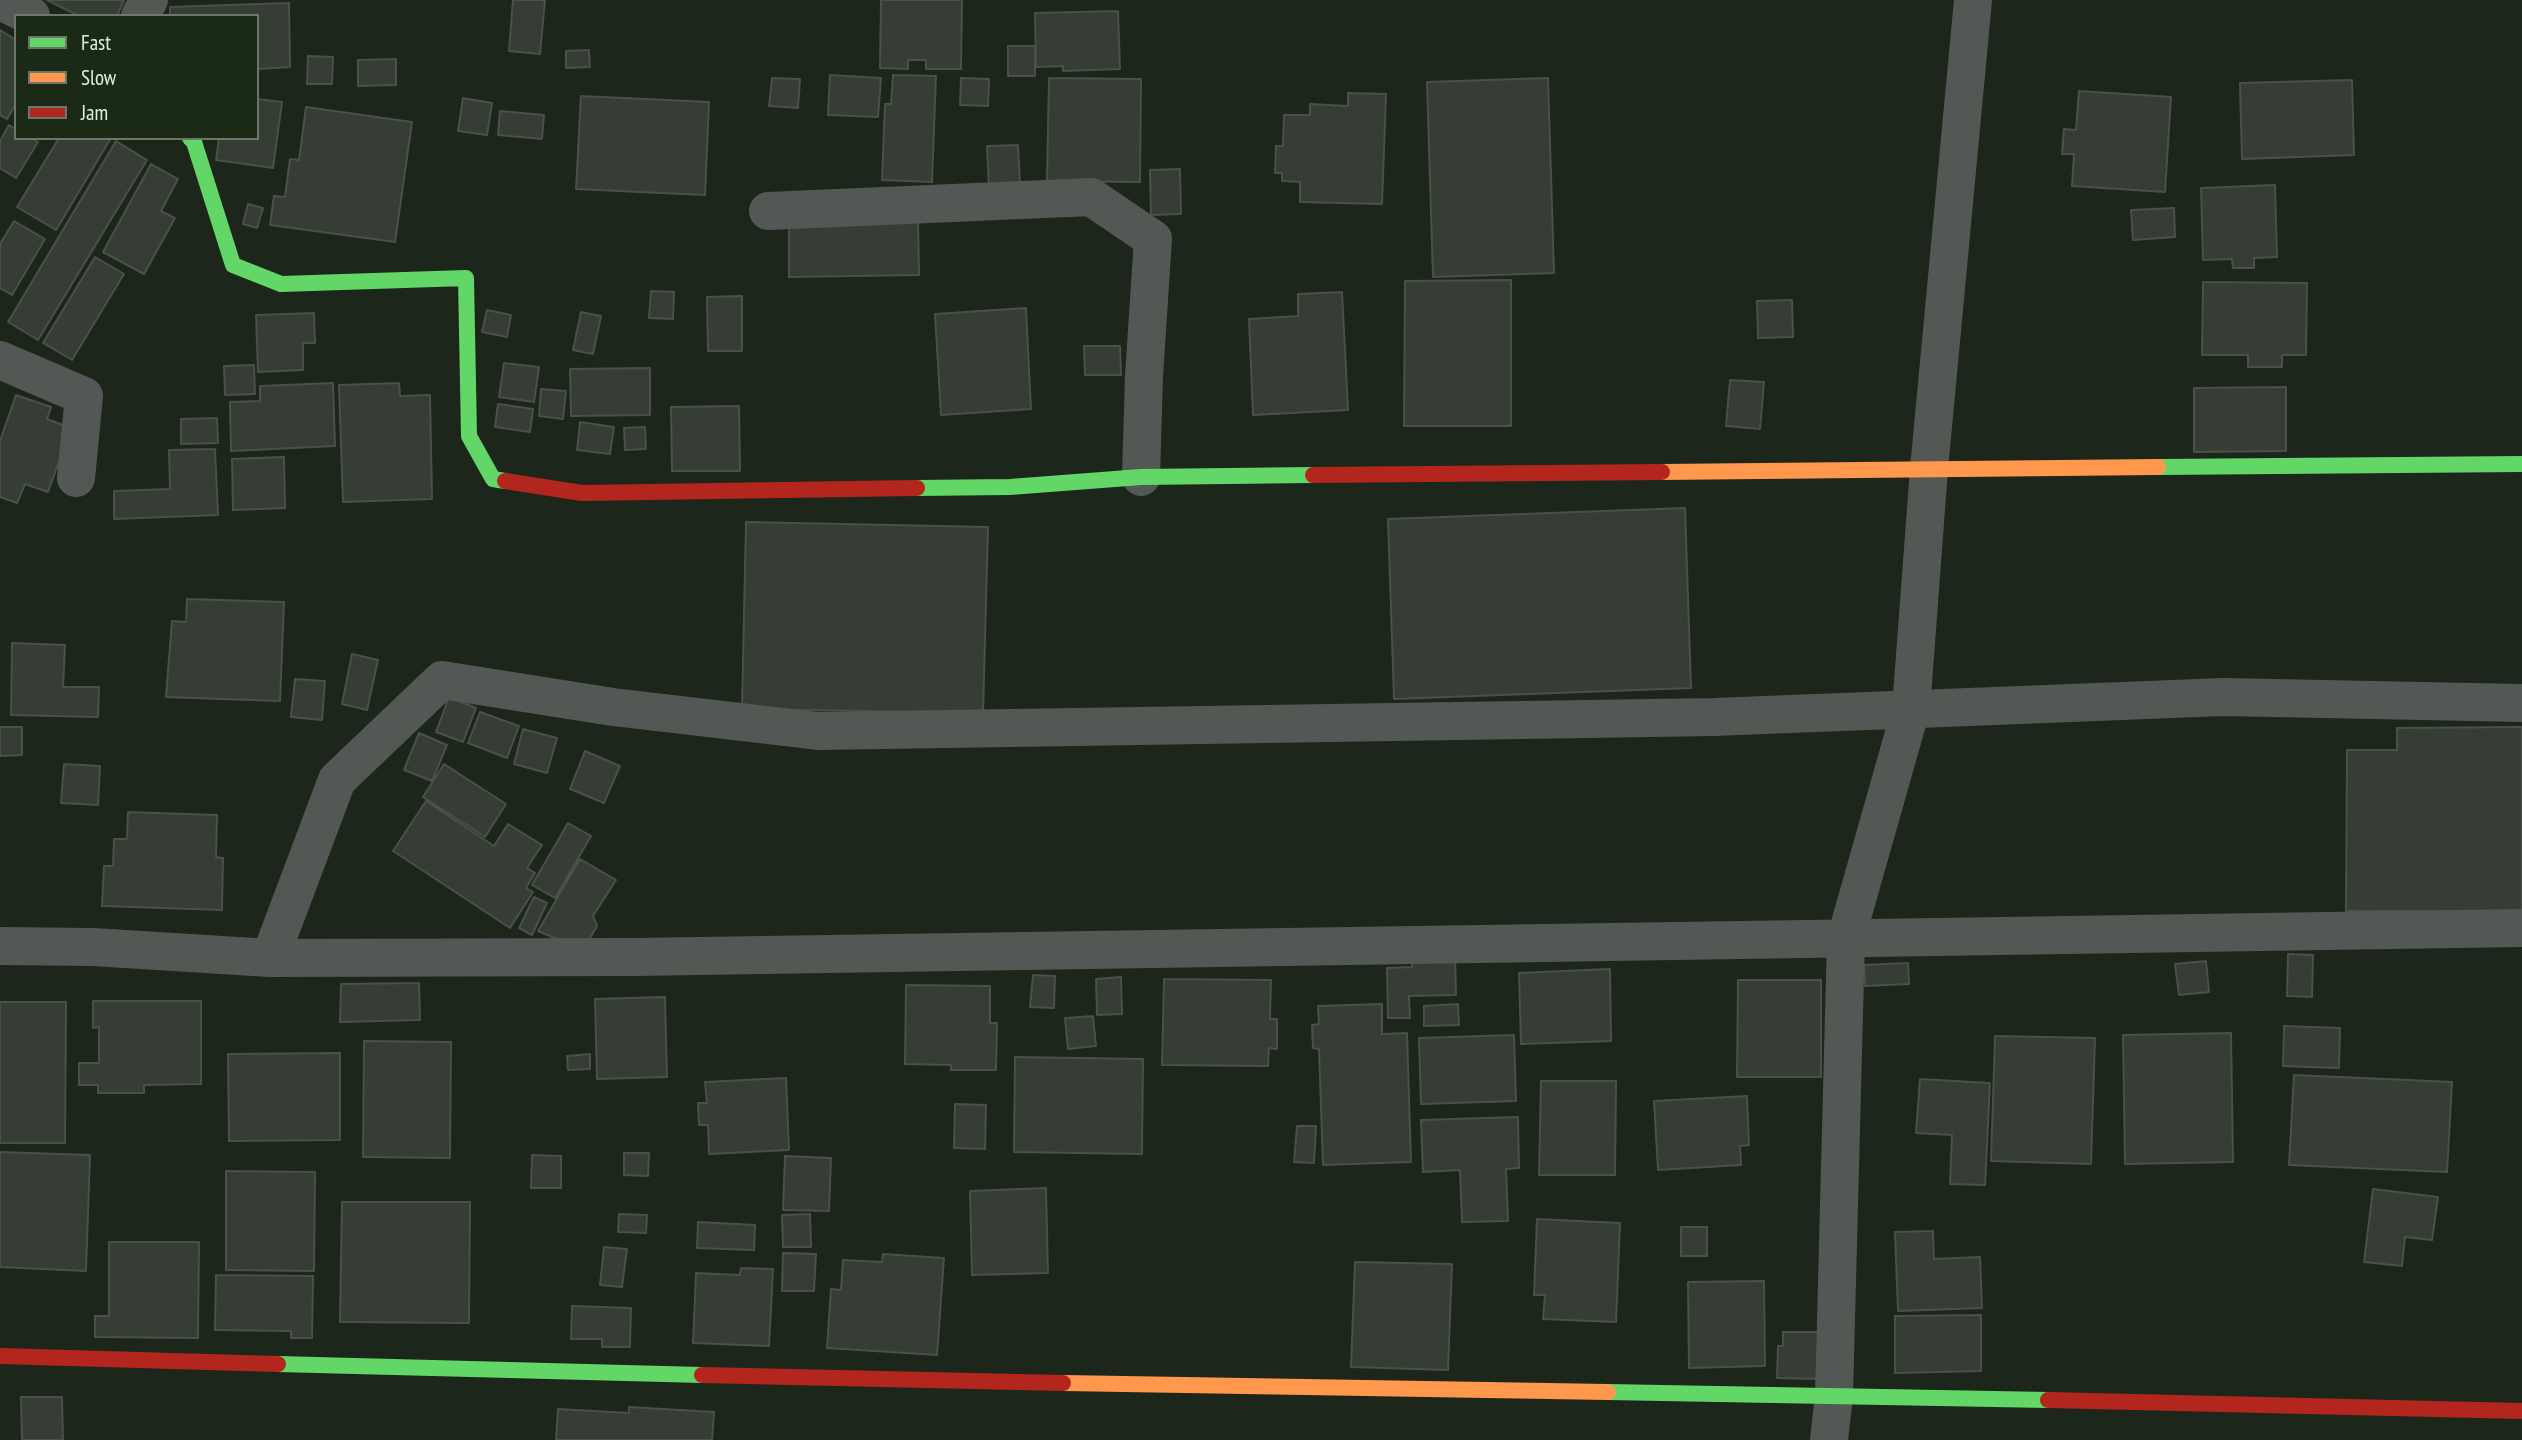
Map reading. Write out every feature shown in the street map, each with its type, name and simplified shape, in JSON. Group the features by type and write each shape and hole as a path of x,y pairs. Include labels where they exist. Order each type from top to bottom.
{"street":[{"path":"1829,1440 1834,1396 1846,938 1911,709 1929,469 1973,0"},
{"path":"0,1 27,14"},
{"path":"192,140 233,265 281,284 466,278 469,436 493,479 582,493 1010,487 1141,477 2522,464"},
{"path":"768,211 1091,197 1153,239 1141,477"},
{"path":"0,360 84,396 76,478"},
{"path":"270,958 337,780 442,680 613,707 818,731 1714,717 2224,697 2522,702"},
{"path":"0,946 93,947 270,958 647,957 2522,928"},
{"path":"0,1356 925,1381 2171,1402 2522,1412"}],"building":[{"path":"47,0 124,0 118,14 75,14"},
{"path":"513,0 545,0 540,54 509,51"},
{"path":"881,0 962,0 961,69 926,69 926,60 908,60 908,69 880,68"},
{"path":"289,3 290,67 259,69 259,14 170,14 170,7"},
{"path":"1118,11 1120,69 1063,71 1063,66 1036,67 1035,13"},
{"path":"0,30 14,39 14,107 7,119 0,115"},
{"path":"1008,46 1035,46 1035,76 1008,76"},
{"path":"589,50 590,67 566,68 566,51"},
{"path":"308,56 333,57 332,84 307,84"},
{"path":"396,59 396,85 358,86 358,60"},
{"path":"830,75 881,78 878,117 828,115"},
{"path":"893,75 936,76 932,182 882,180 885,104 891,104"},
{"path":"772,78 800,79 798,108 769,106"},
{"path":"961,78 989,79 988,106 960,105"},
{"path":"1049,78 1141,79 1140,182 1047,181"},
{"path":"1548,78 1554,273 1433,277 1427,82"},
{"path":"2352,80 2354,155 2242,159 2240,83"},
{"path":"2079,91 2171,97 2165,192 2072,186 2074,154 2062,154 2064,129 2076,130"},
{"path":"1348,93 1386,94 1382,204 1300,202 1300,182 1282,181 1282,173 1275,173 1276,146 1283,146 1284,115 1310,115 1310,104 1348,106"},
{"path":"581,96 709,102 705,195 576,189"},
{"path":"463,98 492,103 487,135 458,131"},
{"path":"259,99 282,102 273,168 216,160 219,140 259,140"},
{"path":"306,107 412,122 395,242 270,225 274,196 285,197 290,159 299,160"},
{"path":"500,111 544,115 542,139 498,135"},
{"path":"9,125 14,128 14,140 38,142 16,178 0,168 0,141"},
{"path":"58,140 110,140 56,230 17,207"},
{"path":"116,141 147,160 38,340 8,322"},
{"path":"1018,145 1020,186 989,187 987,146"},
{"path":"151,164 178,179 161,211 175,218 144,274 103,252"},
{"path":"1180,169 1181,214 1151,215 1150,170"},
{"path":"2275,185 2277,257 2254,258 2254,268 2233,268 2232,259 2203,260 2201,188"},
{"path":"248,204 263,208 257,228 243,224"},
{"path":"2174,208 2175,237 2133,240 2131,210"},
{"path":"918,214 919,275 789,277 789,216"},
{"path":"14,221 45,239 12,295 0,288 0,244"},
{"path":"95,257 124,274 72,360 43,343"},
{"path":"1511,280 1511,426 1404,426 1405,281"},
{"path":"2203,282 2307,283 2306,355 2282,355 2282,367 2248,367 2248,355 2202,355"},
{"path":"651,291 674,292 673,319 649,318"},
{"path":"1342,292 1348,410 1253,415 1249,319 1298,316 1298,294"},
{"path":"742,296 742,351 708,351 707,297"},
{"path":"1792,300 1793,337 1758,338 1757,301"},
{"path":"1026,308 1031,409 941,415 935,314"},
{"path":"487,310 511,315 507,337 482,332"},
{"path":"581,312 601,316 593,354 573,350"},
{"path":"314,313 315,343 303,343 303,370 258,372 256,315"},
{"path":"1084,346 1120,346 1121,375 1085,375"},
{"path":"504,363 539,367 534,402 499,397"},
{"path":"254,365 255,394 225,395 224,366"},
{"path":"650,368 650,415 571,416 570,369"},
{"path":"1730,380 1764,382 1760,429 1726,426"},
{"path":"333,383 335,446 231,451 230,402 260,401 260,386"},
{"path":"399,383 400,396 430,395 432,499 343,502 339,385"},
{"path":"2286,387 2286,451 2194,452 2194,388"},
{"path":"541,389 566,391 563,419 539,416"},
{"path":"16,395 51,407 47,419 71,428 48,492 25,484 17,503 0,497 0,441"},
{"path":"498,404 533,409 530,432 495,427"},
{"path":"739,406 740,471 672,471 671,407"},
{"path":"217,418 218,443 181,444 181,419"},
{"path":"580,422 614,427 610,454 577,450"},
{"path":"645,427 646,449 625,450 624,428"},
{"path":"215,449 218,515 114,519 114,491 170,489 169,450"},
{"path":"284,457 285,508 233,510 232,459"},
{"path":"1685,508 1691,688 1394,699 1388,519"},
{"path":"746,522 988,527 983,713 742,709"},
{"path":"187,599 284,602 280,701 166,697 172,621 186,622"},
{"path":"12,643 65,645 63,687 99,687 98,717 11,715"},
{"path":"352,654 378,660 367,710 342,704"},
{"path":"295,679 325,681 322,720 291,717"},
{"path":"449,697 476,708 463,742 436,732"},
{"path":"480,712 519,726 507,758 468,743"},
{"path":"0,727 22,727 22,755 0,756"},
{"path":"2522,727 2522,911 2346,911 2347,750 2397,750 2397,728"},
{"path":"523,729 557,738 547,773 514,764"},
{"path":"419,733 447,745 432,781 404,770"},
{"path":"585,751 620,766 604,803 570,789"},
{"path":"64,764 100,766 98,805 61,803"},
{"path":"444,764 506,804 485,837 423,797"},
{"path":"426,801 494,846 508,824 542,845 527,868 535,873 526,888 533,892 510,928 393,851"},
{"path":"128,812 217,815 216,857 223,858 222,910 102,906 104,866 113,866 114,839 127,839"},
{"path":"568,823 591,836 555,898 532,885"},
{"path":"580,859 616,880 593,916 597,926 583,950 538,931"},
{"path":"534,897 547,903 532,935 519,928"},
{"path":"2288,954 2313,955 2312,997 2287,996"},
{"path":"1455,957 1456,995 1409,996 1410,1018 1388,1018 1387,968 1412,967 1412,959"},
{"path":"2206,961 2209,992 2179,995 2175,964"},
{"path":"1908,963 1909,984 1865,986 1864,965"},
{"path":"1610,969 1611,1041 1521,1044 1519,973"},
{"path":"1033,975 1055,976 1054,1008 1030,1007"},
{"path":"1121,977 1122,1014 1097,1015 1096,979"},
{"path":"1164,979 1271,980 1270,1019 1277,1019 1277,1049 1269,1048 1268,1066 1162,1065"},
{"path":"1738,980 1821,980 1821,1077 1737,1077"},
{"path":"419,983 420,1020 340,1022 341,984"},
{"path":"906,985 990,986 990,1023 997,1023 996,1070 951,1070 951,1065 905,1064"},
{"path":"665,997 667,1077 597,1079 595,999"},
{"path":"93,1001 201,1001 201,1084 144,1085 144,1093 98,1093 98,1085 79,1085 79,1063 99,1063 99,1027 93,1028"},
{"path":"0,1002 66,1002 65,1143 0,1143"},
{"path":"1382,1004 1382,1034 1407,1033 1411,1162 1323,1165 1319,1049 1313,1048 1312,1025 1319,1024 1318,1006"},
{"path":"1458,1004 1459,1025 1424,1026 1424,1006"},
{"path":"1093,1016 1096,1046 1068,1049 1065,1018"},
{"path":"2284,1026 2340,1028 2339,1068 2283,1066"},
{"path":"2231,1033 2233,1162 2125,1164 2123,1035"},
{"path":"1514,1035 1516,1101 1421,1104 1419,1038"},
{"path":"1995,1036 2095,1038 2091,1164 1991,1161"},
{"path":"364,1041 451,1042 450,1158 363,1157"},
{"path":"340,1053 340,1140 229,1141 228,1054"},
{"path":"590,1054 590,1069 568,1070 567,1056"},
{"path":"1015,1057 1143,1059 1142,1154 1014,1152"},
{"path":"2294,1075 2452,1082 2447,1172 2289,1165"},
{"path":"786,1078 789,1150 709,1154 708,1125 699,1125 698,1103 707,1103 705,1082"},
{"path":"1920,1079 1990,1083 1985,1185 1950,1184 1952,1135 1916,1133"},
{"path":"1541,1081 1616,1081 1615,1175 1539,1175"},
{"path":"1747,1096 1749,1145 1740,1146 1741,1165 1658,1170 1654,1101"},
{"path":"955,1104 986,1105 985,1149 954,1148"},
{"path":"1518,1117 1519,1168 1506,1169 1508,1221 1462,1222 1460,1170 1423,1172 1421,1120"},
{"path":"1297,1126 1316,1126 1314,1163 1294,1162"},
{"path":"0,1152 90,1155 86,1271 0,1267"},
{"path":"624,1153 649,1153 648,1176 624,1175"},
{"path":"532,1155 561,1156 561,1188 531,1188"},
{"path":"785,1156 831,1158 829,1211 783,1210"},
{"path":"226,1171 315,1172 314,1271 226,1270"},
{"path":"1046,1188 1048,1273 972,1275 970,1191"},
{"path":"2373,1189 2438,1197 2432,1240 2405,1237 2402,1266 2364,1262"},
{"path":"342,1202 470,1202 469,1323 340,1322"},
{"path":"619,1214 647,1215 646,1233 618,1232"},
{"path":"810,1214 811,1247 783,1247 782,1215"},
{"path":"1537,1219 1620,1223 1616,1322 1543,1319 1545,1295 1534,1295"},
{"path":"698,1222 755,1225 754,1250 697,1248"},
{"path":"1681,1227 1707,1227 1707,1256 1681,1256"},
{"path":"1933,1231 1934,1259 1980,1257 1982,1308 1898,1311 1895,1232"},
{"path":"109,1242 199,1242 198,1338 95,1337 95,1316 109,1316"},
{"path":"604,1247 627,1249 622,1287 600,1285"},
{"path":"783,1253 816,1254 814,1291 782,1291"},
{"path":"883,1254 944,1258 937,1355 827,1348 831,1289 841,1290 843,1260 882,1262"},
{"path":"1355,1262 1452,1264 1448,1370 1351,1367"},
{"path":"741,1268 773,1269 769,1346 693,1343 696,1273 740,1275"},
{"path":"216,1275 313,1276 312,1338 291,1338 291,1331 215,1330"},
{"path":"1764,1281 1765,1366 1689,1368 1688,1282"},
{"path":"572,1306 631,1308 630,1347 602,1347 602,1339 571,1339"},
{"path":"1981,1315 1981,1371 1895,1373 1895,1316"},
{"path":"1783,1332 1819,1332 1819,1379 1777,1378 1778,1346 1783,1346"},
{"path":"21,1397 62,1397 63,1440 22,1440"},
{"path":"629,1407 714,1412 712,1440 556,1440 558,1409 629,1413"}],"traffic: fast":[{"path":"192,140 233,265 281,284 466,278 469,436 493,479 505,481"},
{"path":"2158,467 2522,464"},
{"path":"917,488 1010,487 1141,477 1313,475"},
{"path":"278,1364 702,1375"},
{"path":"1608,1392 2048,1400"}],"traffic: slow":[{"path":"1662,472 2158,467"},
{"path":"1063,1383 1608,1392"}],"traffic: jam":[{"path":"1313,475 1662,472"},
{"path":"505,481 582,493 917,488"},
{"path":"0,1356 278,1364"},
{"path":"702,1375 1063,1383"},
{"path":"2048,1400 2522,1411"}]}
